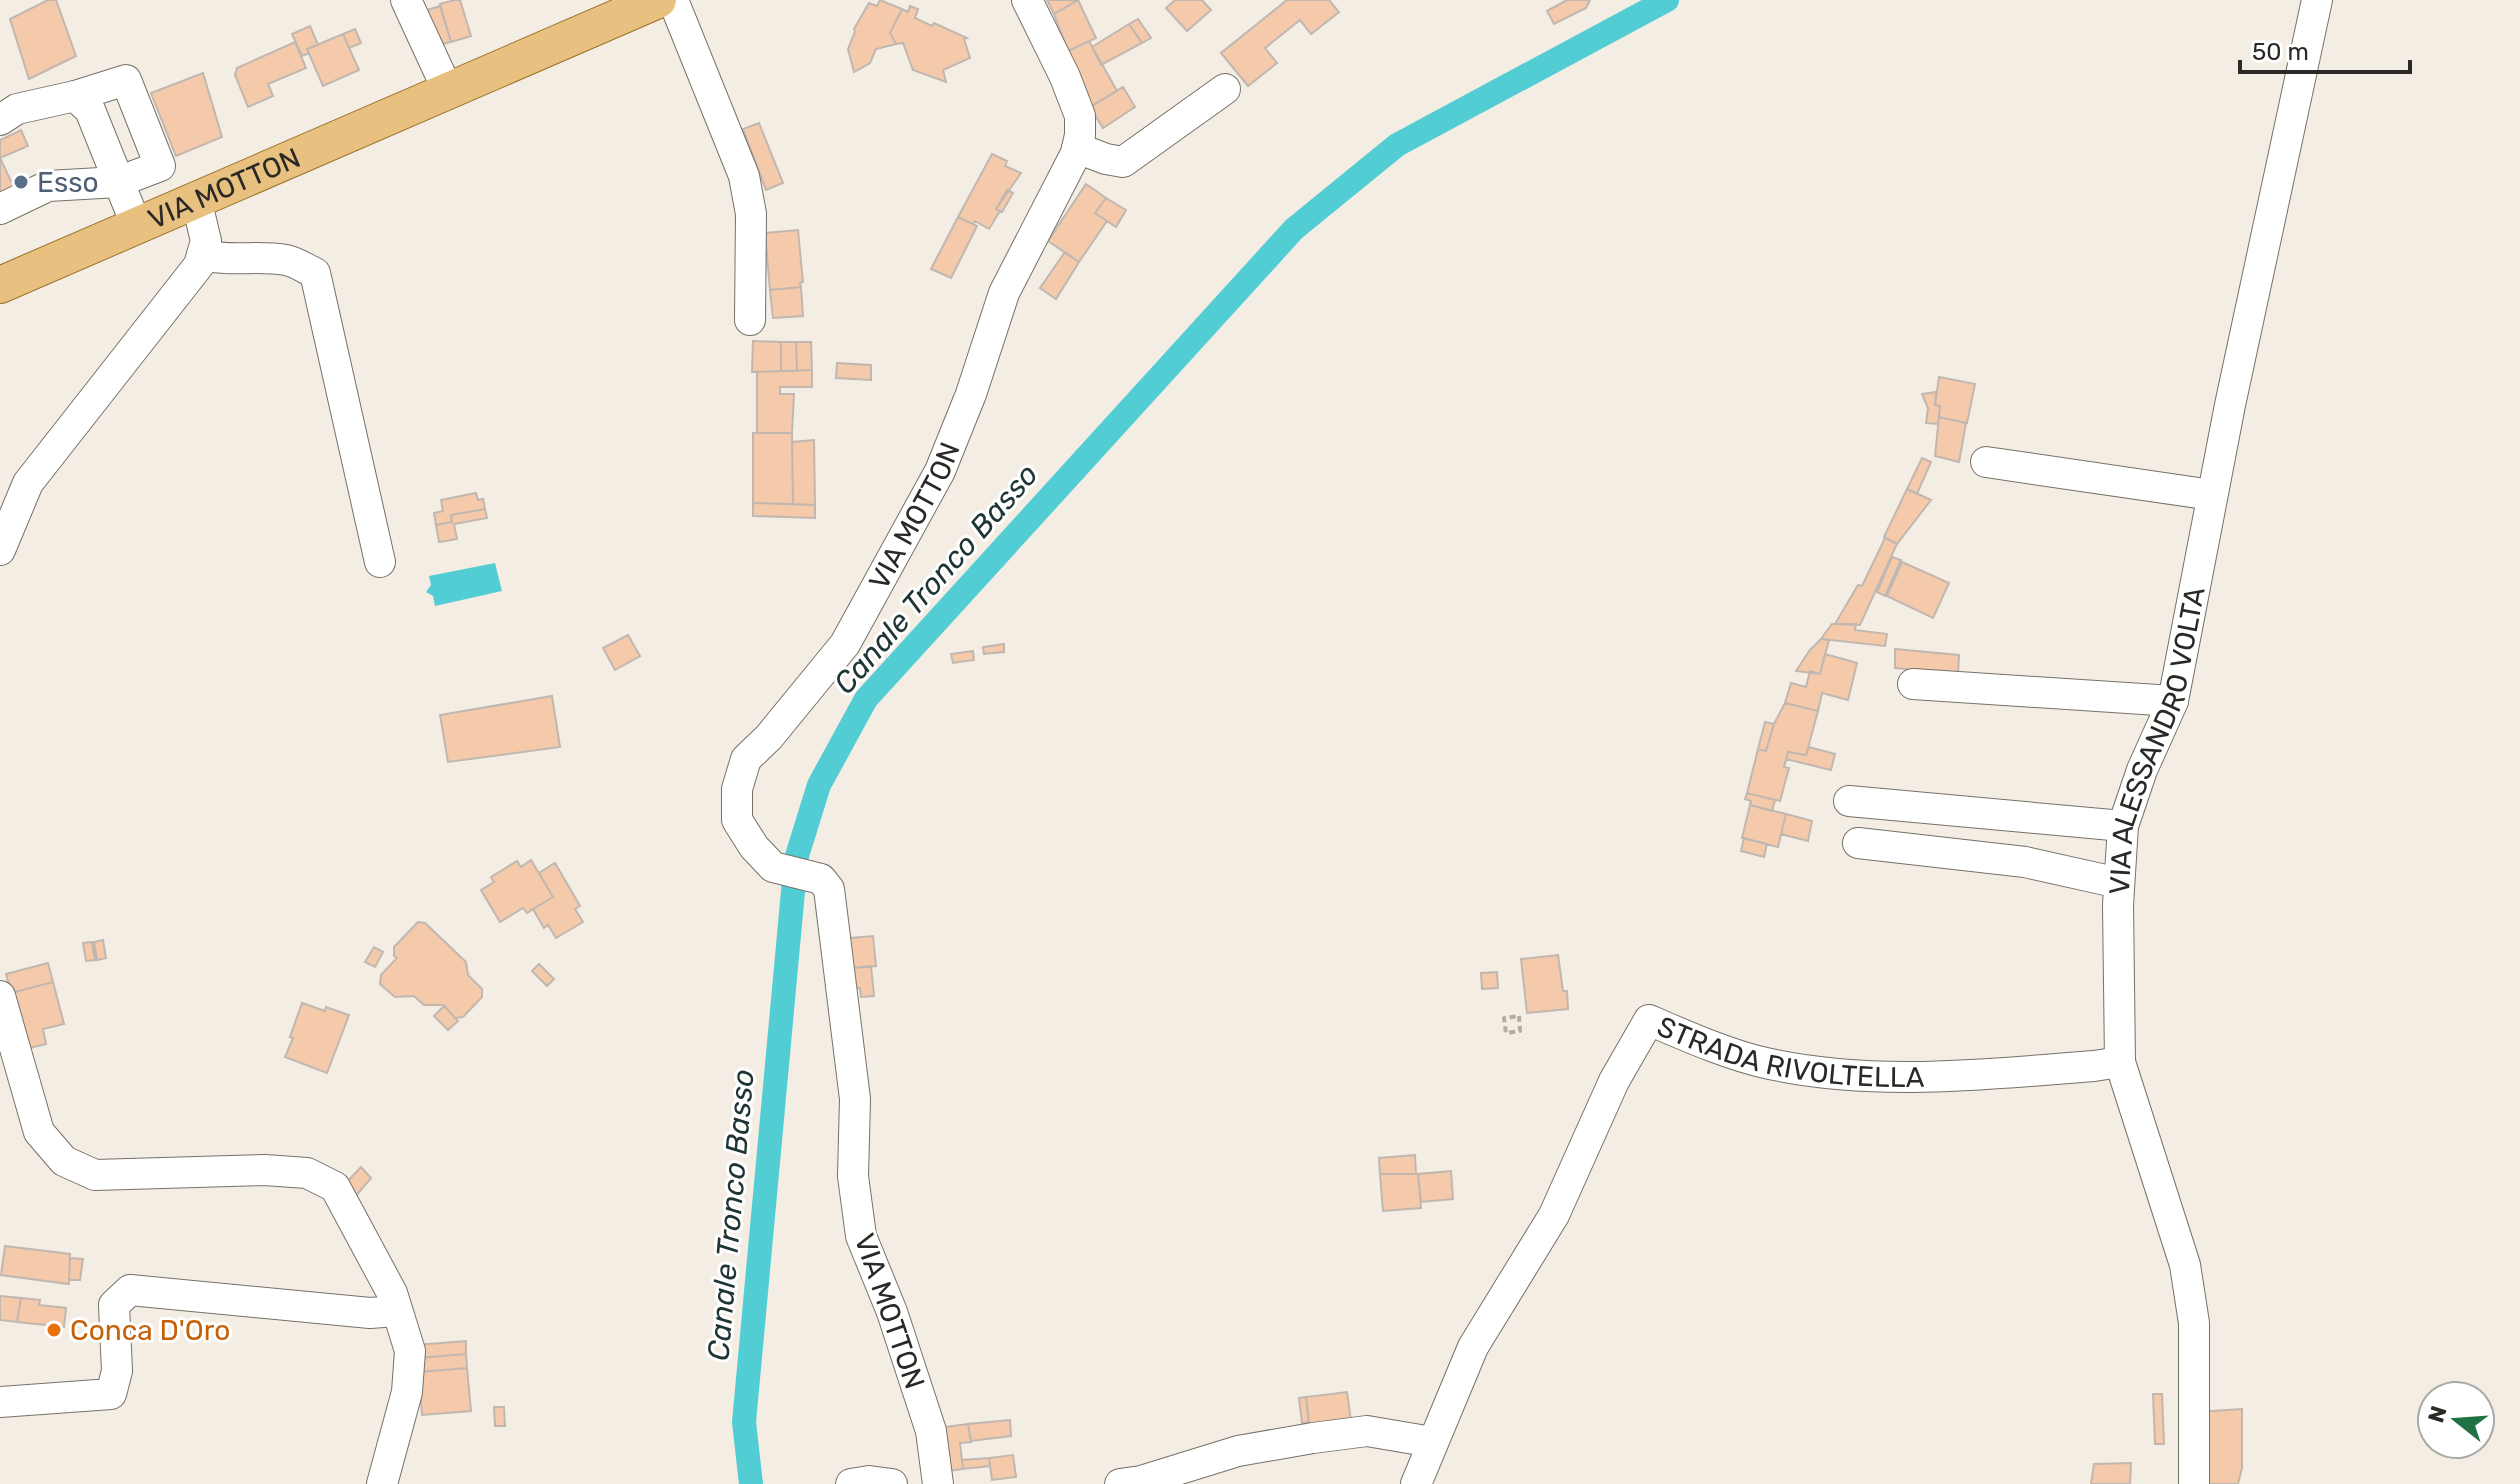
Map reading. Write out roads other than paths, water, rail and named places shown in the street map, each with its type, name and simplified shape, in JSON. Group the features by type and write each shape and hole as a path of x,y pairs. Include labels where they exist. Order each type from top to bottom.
{"main road":[{"name":"VIA MOTTON","path":"0,285 658,0"}],"street":[{"path":"406,0 448,91"},
{"path":"673,0 744,176 751,214 750,320"},
{"name":"VIA MOTTON","path":"938,1484 931,1431 892,1312 861,1236 853,1176 855,1099 829,889 821,879 773,867 754,847 737,820 737,789 746,759 769,737 845,644 940,471 971,394 1004,293 1077,148 1080,116 1065,77 1027,0"},
{"name":"VIA ALESSANDRO VOLTA","path":"2194,1484 2194,1323 2185,1265 2120,1062 2119,883 2123,826 2142,770 2173,701 2186,643 2197,568 2317,0"},
{"path":"0,120 17,109 126,80 160,166 118,182 48,186 0,209"},
{"path":"1077,148 1123,162 1225,89"},
{"path":"75,96 90,110 137,227"},
{"path":"0,550 28,483 199,265 206,241 196,199"},
{"path":"202,255 220,259 253,257 289,260 315,273 380,562"},
{"path":"1986,462 2212,495"},
{"path":"1913,684 2173,701"},
{"path":"1849,801 2123,826"},
{"path":"1858,843 2025,862 2119,883"},
{"path":"0,996 39,1132 64,1161 95,1175 265,1170 307,1173 335,1187 392,1293 410,1351 407,1392 382,1484"},
{"name":"STRADA RIVOLTELLA","path":"1432,1442 1473,1347 1554,1215 1614,1081 1649,1020 1768,1064 1857,1077 1940,1076 2120,1062"},
{"path":"0,1402 111,1394 117,1371 114,1305 130,1290 370,1313 397,1311"},
{"path":"1120,1484 1141,1481 1238,1451 1367,1431 1432,1442 1416,1484"},
{"path":"851,1484 869,1481 892,1484"}],"water":[{"path":"495,563 502,591 435,606 433,596 426,592 431,585 429,576"}],"waterway":[{"name":"Canale Tronco Basso","path":"751,1484 744,1422 796,859 819,785 866,699 1294,229 1397,145 1667,0"}],"place":[{"name":"Esso","path":"21,182"},
{"name":"Conca D'Oro","path":"54,1330"}]}
